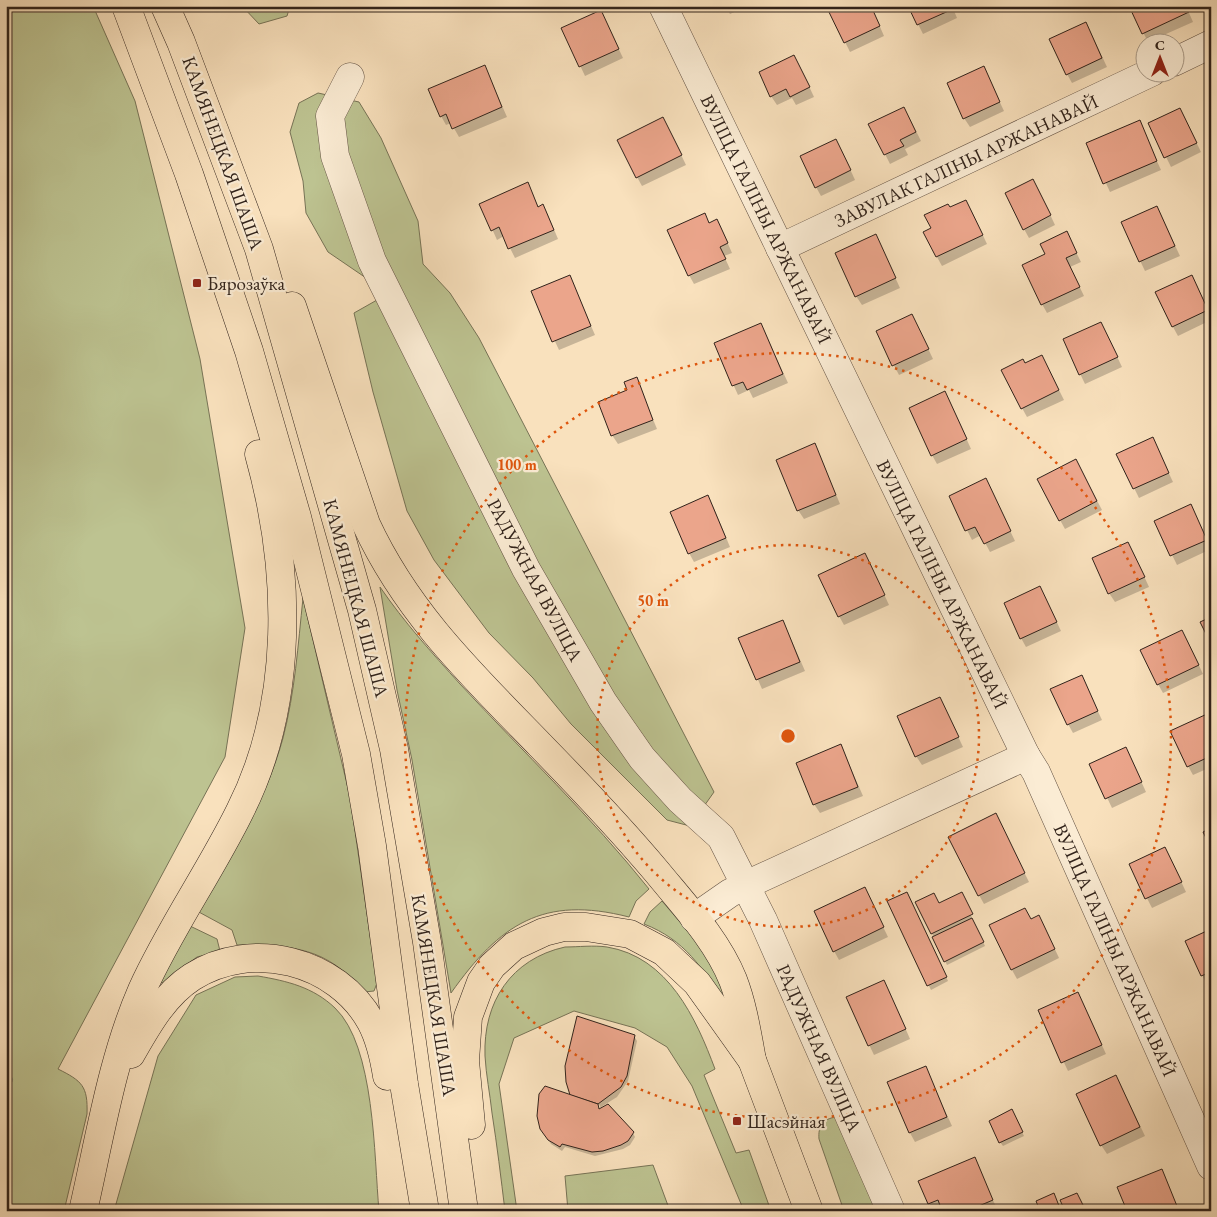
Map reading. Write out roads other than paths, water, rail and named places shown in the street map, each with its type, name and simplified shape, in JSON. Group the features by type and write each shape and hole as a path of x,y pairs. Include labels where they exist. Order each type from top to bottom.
{"main road":[{"name":"КАМЯНЕЦКАЯ ШАША","path":"126,6 190,174 249,350 296,517 356,754 425,1211"},
{"name":"КАМЯНЕЦКАЯ ШАША","path":"165,6 181,42 259,249 362,610 394,748 428,952 464,1211"},
{"path":"259,249 294,310 366,524 381,557 399,587 459,662 607,814 694,918 722,959 732,979 745,1022 752,1060 809,1211"},
{"path":"83,1211 127,1029 142,991 182,914 244,804 259,768 275,707 282,636 277,543 268,487 250,413 249,350"},
{"path":"481,1211 466,1081 466,1033 468,1017 481,982 492,966 514,946 544,932 564,927 607,930 630,934 647,941 664,952 697,983 752,1060"},
{"path":"112,1088 158,1010 174,991 192,977 227,960 245,957 283,960 318,972 349,994 366,1014 378,1039 383,1055 411,1211"}],"street":[{"name":"ВУЛІЦА ГАЛІНЫ АРЖАНАВАЙ","path":"663,6 1042,788 1203,1127 1211,1166"},
{"path":"1184,57 1211,44"},
{"name":"РАДУЖНАЯ ВУЛІЦА","path":"350,77 330,116 335,156 372,261 526,569 603,702 642,758 680,800 721,837 746,885 891,1211"},
{"name":"ЗАВУЛАК ГАЛІНЫ АРЖАНАВАЙ","path":"780,248 1134,81"},
{"path":"694,918 730,893 746,885 1026,756"}],"place":[{"name":"Бярозаўка","path":"197,283"},
{"name":"Шасэйная","path":"737,1121"}]}
